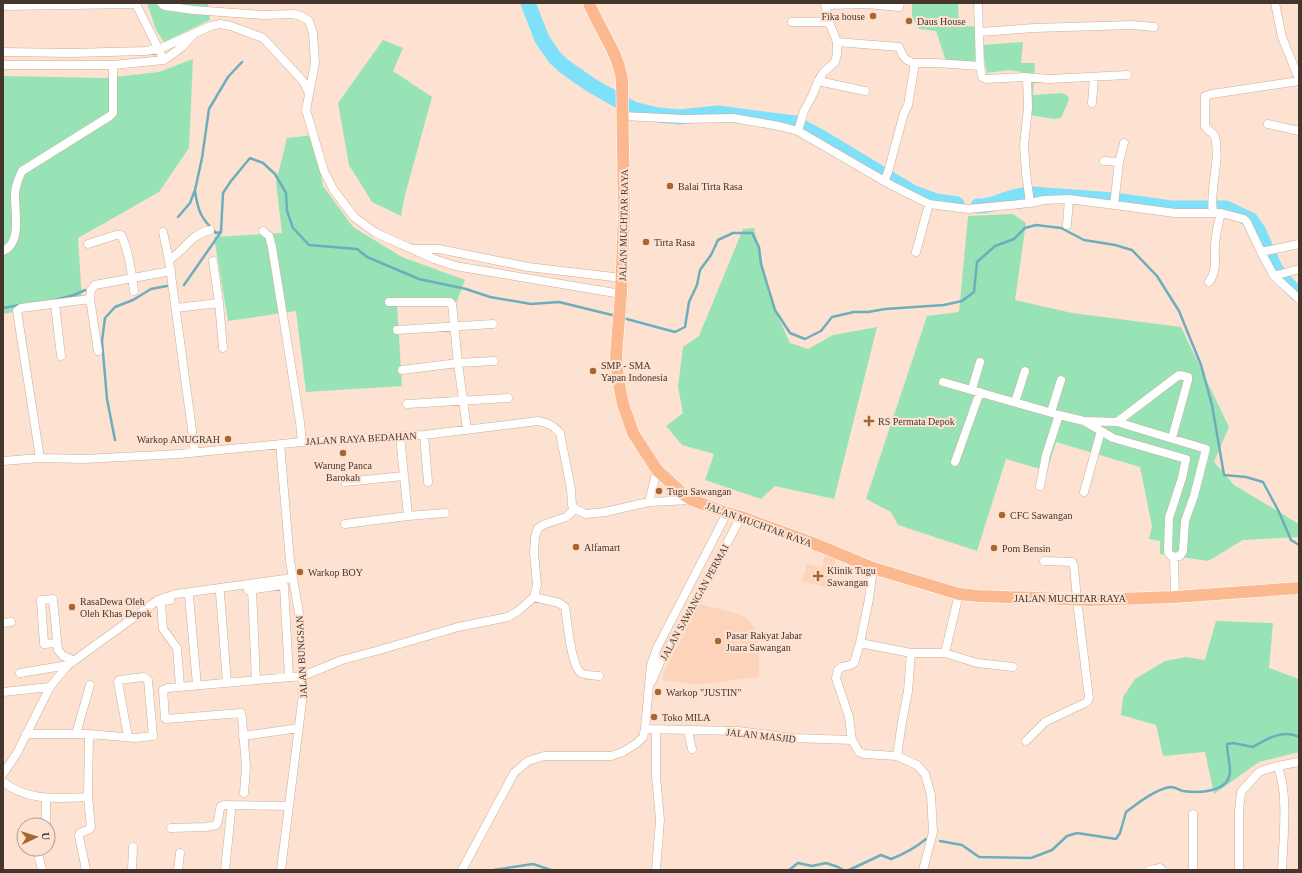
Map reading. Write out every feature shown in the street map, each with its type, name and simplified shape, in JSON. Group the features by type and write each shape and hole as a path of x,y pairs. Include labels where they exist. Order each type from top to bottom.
{"highway":[{"name":"JALAN MUCHTAR RAYA","path":"589,3 619,65 623,98 622,113 625,180 621,299 616,356 618,379 623,404 633,433 657,470 683,494 692,500 845,556 873,568 959,594 1076,600 1175,597 1299,588"}],"street":[{"path":"161,3 165,6 193,10 263,15 293,14 302,16 308,21 313,33 315,63 306,110 324,171 333,189 354,217 376,233 434,259 455,266 621,299"},
{"path":"978,3 980,66 982,77 987,79 1027,77 1049,79 1094,78 1127,75"},
{"path":"1209,282 1213,277 1215,268 1217,227 1216,212 1211,201 1213,177 1217,160 1214,136 1205,126 1205,96 1299,80 1282,37 1275,3"},
{"path":"3,6 136,4 146,27 164,60"},
{"path":"799,130 804,111 818,81 823,73 835,62 837,54 837,42 829,22 825,4 899,5"},
{"path":"3,52 119,52 159,49 194,33 243,14"},
{"path":"792,22 829,22"},
{"path":"220,24 263,38 303,81 309,93"},
{"path":"980,32 1034,28 1132,25 1154,27"},
{"path":"3,65 113,65 164,60 182,47 194,33"},
{"path":"837,42 899,47 903,56 907,60 915,63 980,66"},
{"path":"886,178 904,113 908,105 915,63"},
{"path":"3,251 8,249 16,236 15,193 17,182 22,171 113,113 113,65"},
{"path":"1027,77 1028,108 1024,145 1029,197"},
{"path":"1092,103 1094,78"},
{"path":"818,81 866,91"},
{"path":"622,113 684,119 733,118 799,130 886,178 929,204 968,209 1029,197 1044,200 1069,199 1115,201 1175,213 1216,212 1244,219 1266,251 1278,275 1299,299"},
{"path":"1268,124 1299,131"},
{"path":"1115,201 1118,162 1124,143"},
{"path":"1104,162 1118,162"},
{"path":"1067,225 1069,199"},
{"path":"916,252 929,204"},
{"path":"169,260 177,255 192,238 201,232 210,230"},
{"path":"263,231 269,236 272,246 302,442"},
{"path":"163,232 171,271 196,452"},
{"path":"88,244 116,235 121,235 124,240 133,277 134,291"},
{"path":"1266,251 1299,244"},
{"path":"412,249 439,249 528,267 622,278"},
{"path":"213,261 223,348"},
{"path":"1278,275 1299,269"},
{"path":"98,351 90,299 91,290 96,285 171,271"},
{"path":"40,458 17,312 21,308 90,299"},
{"path":"389,302 450,302 453,306 458,363 467,430"},
{"path":"176,308 219,303"},
{"path":"55,304 61,356"},
{"path":"397,330 493,324"},
{"path":"402,370 458,363 494,362"},
{"path":"972,390 980,362"},
{"path":"1015,402 1025,371"},
{"path":"1117,422 1180,375 1184,375 1188,377 1188,380 1172,438"},
{"path":"1040,486 1061,380"},
{"path":"943,382 1084,421 1117,422 1206,449 1194,496 1185,521 1183,551 1180,556 1170,556 1168,552 1169,525 1186,459 1113,438 1084,421"},
{"path":"954,462 980,392"},
{"path":"407,404 508,398"},
{"name":"JALAN RAYA BEDAHAN","path":"3,461 40,458 125,457 302,442 424,435 538,421 554,426 560,433 571,490 572,505 575,509"},
{"path":"1084,492 1101,431"},
{"path":"424,435 428,482"},
{"path":"400,436 408,516"},
{"name":"JALAN BUNGSAN","path":"280,444 290,561 300,619 303,676 302,709 281,870"},
{"path":"649,502 657,470"},
{"path":"345,482 403,476"},
{"path":"244,793 246,767 241,716 166,719 164,690 180,686 303,676 342,660 458,627 508,617 518,611 534,597 537,585 534,553 535,537 538,528 566,517 575,509 586,514 605,512 649,502 692,500"},
{"path":"344,524 445,513"},
{"name":"JALAN SAWANGAN PERMAI","path":"658,658 657,648 727,513"},
{"name":"JALAN SAWANGAN PERMAI","path":"462,870 514,773 528,761 544,756 611,756 623,752 643,737 649,688 658,658 706,583 741,517"},
{"path":"1174,557 1175,597"},
{"path":"1026,741 1045,722 1087,702 1089,698 1076,600 1074,566 1072,562 1044,561"},
{"path":"873,568 869,599 854,663 838,670 836,678 849,717 852,740 859,752 864,754 897,756 917,765 925,774 931,795 933,832 923,870"},
{"path":"694,577 706,583"},
{"path":"3,774 10,765 50,687 71,663 141,612 164,597 176,594 292,578"},
{"path":"180,686 177,648 163,629 161,604 164,601 189,596 283,585 289,677"},
{"path":"252,589 256,680"},
{"path":"220,593 227,683"},
{"path":"946,653 959,594"},
{"path":"189,596 197,685"},
{"path":"534,597 559,603 565,607 570,642 578,670 584,674 599,676"},
{"path":"57,644 44,644 41,600 53,600 58,650 71,663"},
{"path":"860,642 911,653 946,653 977,663 1013,667"},
{"path":"897,756 908,691 911,653"},
{"path":"20,674 71,663"},
{"path":"26,734 89,734 128,738 153,736 148,680 144,677 123,678 118,682 128,738"},
{"path":"76,734 90,685"},
{"path":"3,692 50,687"},
{"path":"243,736 299,728"},
{"name":"JALAN MASJID","path":"645,729 738,731 792,738 852,740"},
{"path":"656,730 656,776 660,829 656,870"},
{"path":"688,730 692,749"},
{"path":"86,870 79,836 80,833 90,829 91,827 88,797 89,734"},
{"path":"1238,870 1239,811 1241,792 1258,773 1277,766 1299,762"},
{"path":"1277,766 1283,779 1284,803 1282,870"},
{"path":"3,782 15,791 46,798 88,797"},
{"path":"46,798 46,817"},
{"path":"171,828 206,827 216,825 221,806 224,805 289,806"},
{"path":"225,870 231,812"},
{"path":"1193,814 1193,870"},
{"path":"132,870 133,847"},
{"path":"178,870 180,853"},
{"path":"39,857 42,870"},
{"path":"1150,870 1160,868 1162,870"}],"shaded area":[{"name":"Klinik Tugu Sawangan","path":"825,555 836,558 829,588 802,581 807,564 822,568"},
{"name":"Pasar Rakyat Jabar Juara Sawangan","path":"700,604 738,614 749,620 755,629 759,653 759,677 696,685 662,680 666,667"}],"green space":[{"path":"147,3 208,3 210,20 164,42 156,30"},
{"path":"912,3 958,3 959,25 976,27 975,64 947,64 936,31 919,29 912,16"},
{"path":"383,40 403,48 393,71 432,97 405,195 401,216 372,202 349,165 338,103"},
{"path":"1023,42 1021,63 1035,63 1033,95 1062,93 1068,96 1069,100 1061,118 1053,119 1030,115 1026,84 1022,72 1009,70 987,73 982,45"},
{"path":"193,59 189,148 159,192 78,238 82,299 3,314 3,76 105,78 159,72"},
{"path":"314,135 323,186 353,227 402,257 465,280 456,303 397,305 402,386 306,392 296,311 228,321 214,237 282,233 276,182 287,138"},
{"path":"1013,214 1026,223 1015,300 1072,313 1181,327 1229,427 1214,462 1234,485 1299,524 1299,537 1243,540 1208,561 1160,554 1160,541 1149,539 1152,526 1140,467 1056,442 1047,471 1006,459 977,551 898,525 891,512 866,499 927,316 959,312 968,216"},
{"path":"754,228 772,303 790,343 808,349 833,335 877,327 834,499 775,486 761,499 705,480 714,454 682,445 666,426 683,413 678,387 683,347 699,336 743,229"},
{"path":"1216,621 1273,623 1269,668 1299,679 1299,752 1259,762 1214,794 1205,752 1163,756 1156,725 1121,715 1123,697 1135,679 1165,661 1186,657 1205,660"}],"waterway":[{"path":"528,3 542,39 555,58 565,67 591,85 633,109 658,115 679,117 718,113 795,123 912,192 936,201 957,204"},
{"path":"178,217 190,203 195,190 202,158 209,109 228,77 242,62"},
{"path":"184,285 221,232 223,193 250,158 263,163 275,174 286,193 287,211 293,228 309,245 357,249 367,257 419,279 466,289 490,297 531,304 559,302 616,316"},
{"path":"195,191 197,204 204,219 216,233 221,232"},
{"path":"978,206 989,205 1026,194 1033,194 1114,200 1171,208 1226,208 1251,220 1258,230 1275,268 1297,294"},
{"path":"623,318 675,332 685,327 689,302 697,285 700,270 711,255 718,240 733,233 752,233 759,247 761,264 775,310 790,333 805,339 821,331 832,317 854,312 944,305 962,301 974,292 977,262 995,246 1014,239 1025,228 1036,225 1061,228 1084,240 1115,245 1132,250 1157,276 1179,311 1201,365 1212,405 1224,475 1246,477 1263,482 1279,512 1291,540 1299,545"},
{"path":"115,440 107,399 102,341 105,318 115,307 133,300 151,289 167,286"},
{"path":"55,300 74,295 85,290"},
{"path":"3,308 20,305"},
{"path":"940,841 962,845 979,857 1031,858 1052,850 1067,836 1077,833 1116,839 1120,833 1126,812 1154,793 1171,787 1183,791 1197,792 1212,790 1225,784 1229,778 1230,771 1227,744 1233,743 1253,747 1275,736 1287,734 1299,737"},
{"path":"849,870 881,855 891,859 896,857 914,848 926,839"},
{"path":"789,870 798,863 812,866 826,863 843,870"},
{"path":"494,870 533,864 551,870"}],"place":[{"name":"Fika house","path":"873,16"},
{"name":"Daus House","path":"909,21"},
{"name":"Balai Tirta Rasa","path":"670,186"},
{"name":"Tirta Rasa","path":"646,242"},
{"name":"SMP - SMA Yapan Indonesia","path":"593,371"},
{"name":"RS Permata Depok","path":"869,421"},
{"name":"Warkop ANUGRAH","path":"228,439"},
{"name":"Warung Panca Barokah","path":"343,453"},
{"name":"Tugu Sawangan","path":"659,491"},
{"name":"CFC Sawangan","path":"1002,515"},
{"name":"Alfamart","path":"576,547"},
{"name":"Pom Bensin","path":"994,548"},
{"name":"Warkop BOY","path":"300,572"},
{"name":"Klinik Tugu Sawangan","path":"818,576"},
{"name":"RasaDewa Oleh Oleh Khas Depok","path":"72,607"},
{"name":"Pasar Rakyat Jabar Juara Sawangan","path":"718,641"},
{"name":"Warkop \"JUSTIN\"","path":"658,692"},
{"name":"Toko MILA","path":"654,717"}]}
